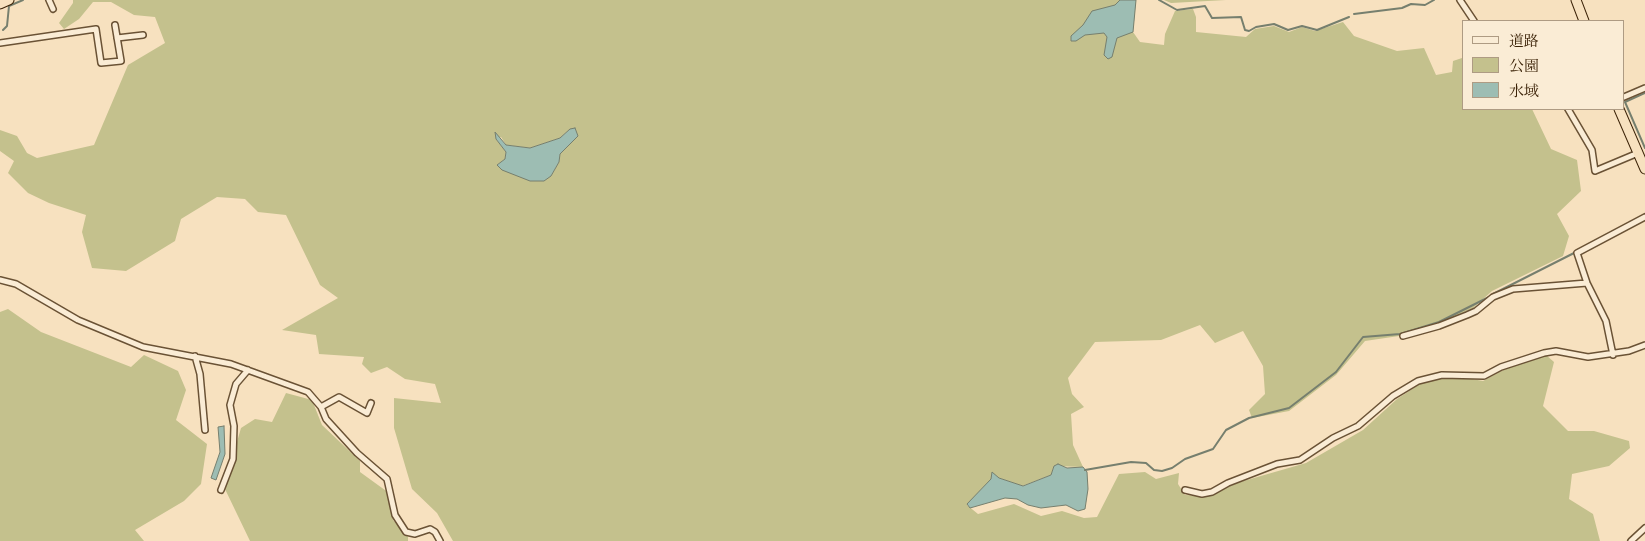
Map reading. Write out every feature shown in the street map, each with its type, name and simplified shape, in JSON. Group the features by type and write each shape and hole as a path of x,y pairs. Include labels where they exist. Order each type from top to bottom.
{"highway":[{"path":"0,4 9,0"},
{"path":"1576,0 1584,20"},
{"path":"1619,110 1645,169"}],"street":[{"path":"49,0 53,9"},
{"path":"1460,0 1473,20"},
{"path":"0,43 96,29 102,64 121,61 115,25"},
{"path":"117,38 143,35"},
{"path":"1625,97 1645,88"},
{"path":"1569,110 1592,150 1595,171 1638,153"},
{"path":"1613,355 1606,321 1587,283 1577,253 1645,217"},
{"path":"0,280 16,284 78,320 143,347 195,356 248,370 308,392 321,407 326,419 357,453 386,479 395,515 406,532 415,534 430,529 435,532 440,541"},
{"path":"1403,336 1439,326 1467,315 1493,297 1513,289 1587,283"},
{"path":"1185,490 1202,494 1212,492 1228,483 1277,464 1300,460 1333,438 1358,426 1393,396 1418,381 1442,375 1484,376 1501,367 1544,352 1556,351 1578,357 1613,355 1644,345 1645,352"},
{"path":"195,356 200,374 205,430"},
{"path":"221,490 233,459 234,426 230,405 236,384 248,370"},
{"path":"321,407 339,397 368,413 372,403"},
{"path":"1631,541 1645,528"}],"green space":[{"path":"73,0 1136,0 1133,32 1140,42 1164,45 1165,34 1175,11 1193,9 1196,17 1196,32 1246,37 1255,29 1274,26 1289,32 1302,27 1315,31 1343,22 1354,36 1397,51 1424,48 1436,75 1452,72 1453,61 1462,58 1462,110 1532,110 1551,149 1577,160 1581,191 1557,214 1569,236 1563,256 1492,291 1473,308 1438,324 1399,336 1365,341 1336,375 1289,411 1252,418 1249,410 1265,394 1263,366 1243,331 1215,343 1200,325 1161,340 1095,342 1068,378 1072,394 1084,407 1071,414 1073,445 1083,467 1054,466 1051,475 1022,486 999,478 991,479 967,505 978,514 1014,504 1041,516 1062,511 1084,518 1097,517 1119,474 1145,472 1156,479 1179,473 1178,484 1185,495 1207,496 1240,482 1306,463 1363,430 1397,399 1420,384 1441,377 1461,377 1483,381 1511,366 1546,355 1554,362 1543,406 1568,431 1594,431 1629,441 1630,448 1609,466 1572,474 1569,499 1593,514 1600,541 453,541 437,513 412,489 394,428 394,398 441,403 435,384 405,379 387,367 371,373 362,364 364,357 319,354 316,335 282,330 338,298 320,285 286,215 258,212 245,199 217,197 181,219 175,241 126,271 92,268 82,232 86,215 49,203 28,193 8,173 14,161 0,151 0,130 17,136 27,153 37,158 94,145 128,65 165,43 155,17 134,15 111,2 93,2 79,19 64,29 59,23 73,3","holes":["570,129 578,136 560,154 559,162 551,176 497,165 505,159 506,152 496,139 501,137 506,145 530,148 560,138"]},
{"path":"1164,0 1226,0 1171,3"},
{"path":"8,309 41,332 131,367 144,355 178,371 186,390 176,420 207,444 201,484 184,501 135,530 144,541 0,541 0,312"},
{"path":"286,393 312,400 322,425 360,461 360,472 389,493 393,520 408,537 408,541 250,541 224,487 241,428 255,419 272,422"}],"water":[{"path":"1120,0 1136,0 1133,32 1117,38 1112,57 1108,59 1104,55 1107,37 1104,33 1085,35 1076,41 1071,41 1071,36 1083,25 1092,11 1115,5"},
{"path":"575,128 578,136 560,154 559,162 551,176 544,181 530,181 502,170 497,165 505,159 506,152 496,139 495,132 506,145 530,148 560,138 570,129"},
{"path":"224,426 225,454 216,480 211,478 220,452 218,427"},
{"path":"1058,464 1067,468 1083,467 1087,472 1088,489 1085,509 1078,511 1066,505 1041,508 1028,505 1017,499 1005,498 970,508 967,504 991,479 992,472 999,478 1023,486 1051,475 1054,466"}],"waterway":[{"path":"3,30 7,26 9,6 23,0"},
{"path":"1159,0 1177,10 1205,6 1212,18 1241,17 1245,30 1249,31 1256,27 1274,24 1288,30 1302,26 1317,30 1349,17"},
{"path":"1354,14 1402,8 1411,4 1425,5 1434,0"},
{"path":"1645,93 1625,102 1645,148"},
{"path":"1493,294 1576,252"},
{"path":"1085,470 1131,462 1146,463 1154,470 1162,471 1172,468 1185,459 1213,449 1226,430 1249,418 1289,408 1336,372 1363,337 1400,334 1439,322 1489,297"}]}
